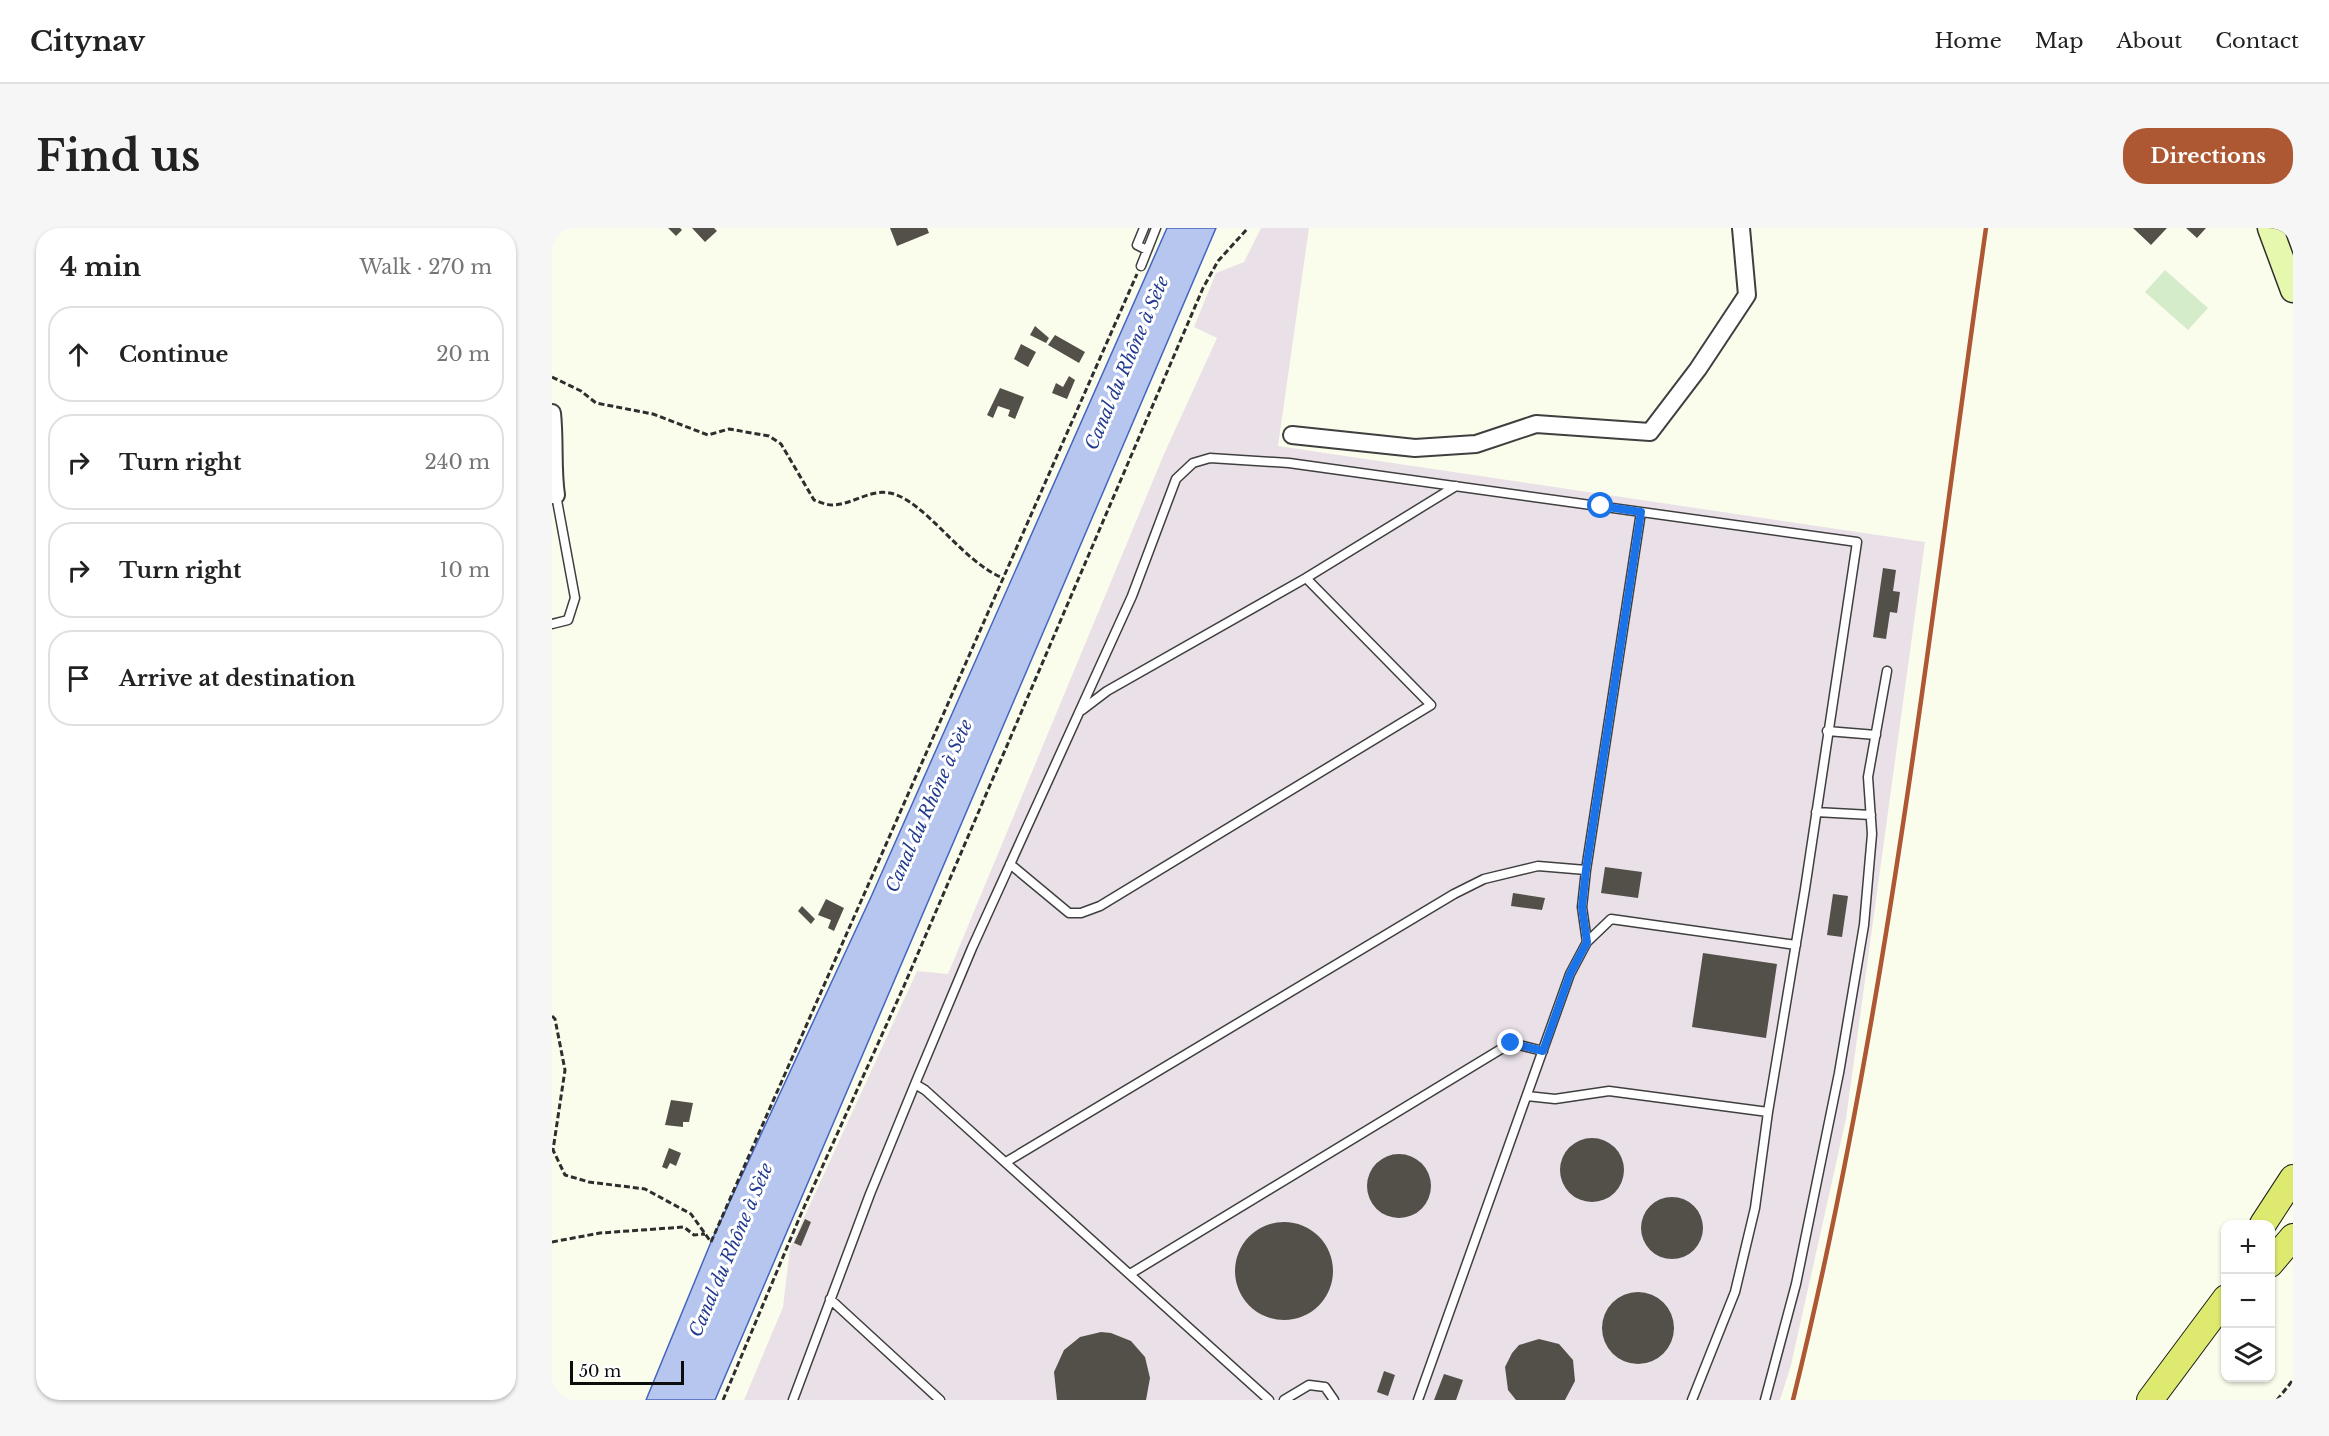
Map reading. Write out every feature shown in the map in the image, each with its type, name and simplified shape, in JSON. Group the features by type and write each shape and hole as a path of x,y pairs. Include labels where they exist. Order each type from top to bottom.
{"main road":[{"path":"2270,228 2293,290"},
{"path":"2266,1220 2293,1178"},
{"path":"2275,1232 2293,1207"},
{"path":"2275,1259 2293,1237"},
{"path":"2150,1400 2221,1308"}],"street":[{"path":"1292,435 1415,448 1476,444 1536,424 1650,432 1698,369 1747,295 1741,228"},
{"path":"552,413 554,495"}],"lane":[{"path":"1144,228 1137,245 1148,250"},
{"path":"1141,266 1156,228"},
{"path":"793,1400 830,1299 915,1084 1010,864 1132,596 1176,479 1193,463 1210,458 1289,463 1857,542 1755,1208 1735,1292 1692,1400"},
{"path":"1079,712 1107,691 1306,578 1456,486"},
{"path":"552,624 567,620 575,598 554,495"},
{"path":"1587,942 1582,907 1586,870 1641,512"},
{"path":"1010,864 1069,913 1091,910 1431,705 1306,578"},
{"path":"1765,1400 1796,1284 1839,1073 1864,925 1872,834 1868,777 1887,671"},
{"path":"1827,731 1876,735"},
{"path":"1816,812 1871,815"},
{"path":"1005,1162 1454,894 1484,879 1538,866 1586,870"},
{"path":"1418,1400 1570,974 1587,942 1611,919 1796,945"},
{"path":"1130,1274 1511,1043 1543,1051"},
{"path":"915,1084 926,1090 1269,1400"},
{"path":"1527,1096 1555,1099 1609,1091 1768,1112"},
{"path":"830,1299 940,1400"},
{"path":"1284,1400 1309,1385 1325,1387 1334,1400"}],"path":[{"path":"723,1400 801,1214 909,975 1203,288 1218,261 1248,228"},
{"path":"552,1016 555,1019 565,1070 552,1150 566,1175 589,1182 645,1189 691,1214 711,1242 1141,266"},
{"path":"552,377 581,391 596,403 653,414 708,435 729,429 769,436 781,444 814,500 832,505 871,493 890,493 922,511 974,560 990,573 1003,578"},
{"path":"552,1242 600,1233 684,1227 694,1235 705,1233"},
{"path":"2277,1400 2293,1380"}],"shaded area":[{"path":"1261,228 1309,228 1278,446 1925,542 1846,1119 1791,1365 1780,1400 744,1400 783,1307 790,1248 917,971 948,974 1164,454 1217,338 1194,327 1216,273 1244,262"}],"green space":[{"path":"2165,270 2208,308 2188,330 2145,292"}],"water":[{"name":"Canal du Rhône à Sète","path":"1167,228 1216,228 715,1400 646,1400 711,1242 871,897"}],"building":[{"path":"668,228 680,228 682,230 676,236"},
{"path":"692,228 714,228 717,231 705,242"},
{"path":"890,228 927,228 929,233 897,246"},
{"path":"2133,228 2167,228 2151,245"},
{"path":"2186,228 2206,228 2197,238"},
{"path":"1035,326 1049,338 1046,343 1030,335"},
{"path":"1055,335 1085,352 1079,363 1048,345"},
{"path":"1021,344 1036,352 1028,367 1014,359"},
{"path":"1069,376 1075,380 1067,399 1052,393 1056,383 1063,387"},
{"path":"1000,388 1024,397 1015,419 1008,416 1010,410 998,406 993,418 987,415"},
{"path":"1883,568 1896,570 1893,591 1900,592 1897,613 1890,612 1886,639 1873,637"},
{"path":"1605,867 1642,872 1638,898 1601,893"},
{"path":"1513,893 1545,898 1542,910 1511,906"},
{"path":"1833,894 1848,896 1842,937 1827,935"},
{"path":"826,899 844,908 834,931 828,928 831,920 818,915"},
{"path":"802,906 815,919 811,924 798,911"},
{"path":"1703,953 1777,964 1766,1038 1692,1027"},
{"path":"671,1100 693,1103 689,1122 683,1122 683,1127 665,1125"},
{"path":"1592,1138 1610,1144 1618,1152 1624,1170 1618,1188 1610,1196 1592,1202 1574,1196 1566,1188 1560,1170 1566,1152 1574,1144"},
{"path":"669,1148 681,1153 676,1166 670,1163 667,1169 662,1167"},
{"path":"1399,1154 1417,1160 1425,1168 1431,1186 1425,1204 1417,1212 1399,1218 1381,1212 1373,1204 1367,1186 1373,1168 1381,1160"},
{"path":"1666,1197 1678,1197 1694,1206 1701,1216 1703,1228 1701,1240 1694,1250 1678,1259 1666,1259 1655,1254 1646,1245 1641,1234 1641,1222 1646,1211 1655,1202"},
{"path":"805,1219 811,1222 801,1246 794,1243"},
{"path":"1284,1222 1294,1223 1311,1230 1325,1244 1332,1261 1332,1281 1325,1298 1311,1312 1294,1319 1284,1320 1274,1319 1257,1312 1243,1298 1236,1281 1235,1271 1236,1261 1243,1244 1257,1230 1274,1223"},
{"path":"1638,1292 1658,1298 1668,1308 1674,1328 1668,1348 1658,1358 1638,1364 1618,1358 1608,1348 1602,1328 1608,1308 1618,1298"},
{"path":"1101,1332 1111,1333 1131,1341 1145,1357 1150,1378 1146,1400 1057,1400 1054,1372 1064,1350 1080,1337"},
{"path":"1539,1339 1559,1344 1573,1360 1575,1381 1565,1400 1516,1400 1508,1390 1505,1367 1512,1353 1519,1345"},
{"path":"1384,1371 1395,1375 1388,1396 1377,1392"},
{"path":"1444,1374 1463,1380 1456,1400 1434,1400"}],"railway":[{"path":"1793,1400 1826,1255 1881,963 1904,817 1986,228"}],"route":[{"path":"1511,1043 1543,1051 1570,974 1587,942 1582,907 1586,870 1641,512 1601,506"}]}
